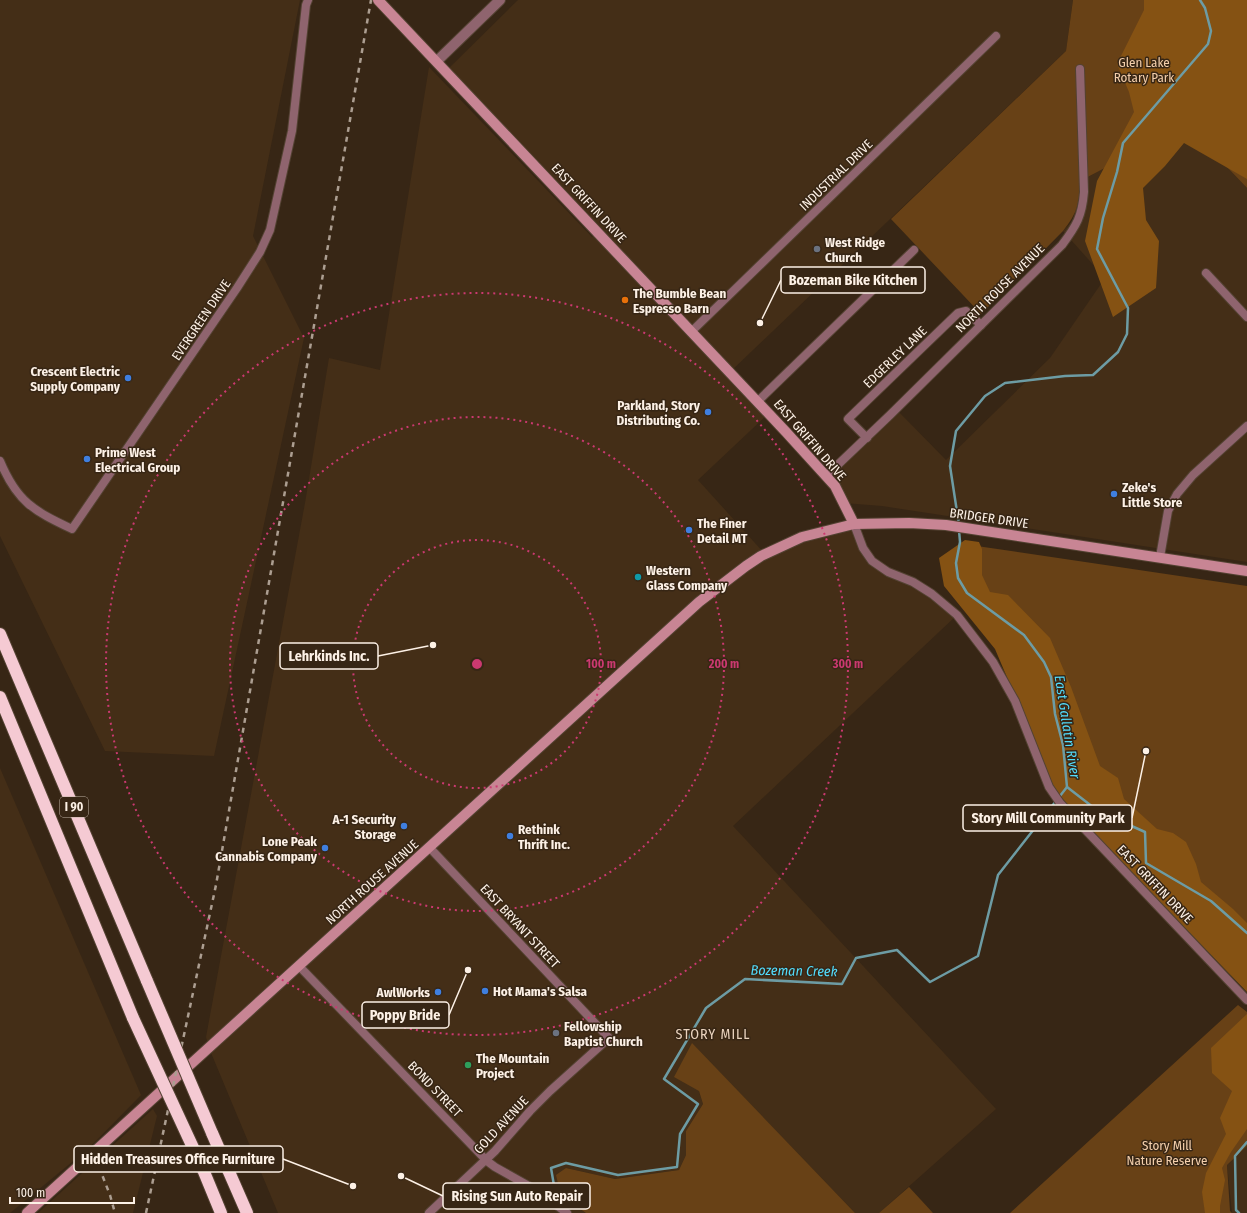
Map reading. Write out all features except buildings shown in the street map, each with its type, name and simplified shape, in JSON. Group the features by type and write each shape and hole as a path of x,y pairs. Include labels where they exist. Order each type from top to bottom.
{"highway":[{"name":"I 90","path":"0,634 246,1213"},
{"name":"I 90","path":"0,697 133,1018 202,1167 221,1213"}],"main road":[{"name":"EAST GRIFFIN DRIVE","path":"378,0 758,401 835,486 854,524"},
{"name":"BRIDGER DRIVE","path":"736,573 761,556 797,539 854,524 909,523 946,525 975,529 1247,571"},
{"name":"NORTH ROUSE AVENUE","path":"27,1213 699,602 736,573"}],"street":[{"name":"EVERGREEN DRIVE","path":"0,461 12,487 20,496 32,507 51,519 72,529 237,288 260,252 270,230 292,131 306,5 308,0"},
{"path":"437,61 500,0"},
{"name":"INDUSTRIAL DRIVE","path":"692,331 996,36"},
{"name":"NORTH ROUSE AVENUE","path":"826,476 867,438 1062,245 1079,220 1083,207 1084,192 1080,69"},
{"path":"758,401 914,250"},
{"path":"1206,273 1247,317"},
{"name":"EDGERLEY LANE","path":"867,438 848,418 958,313 966,311 981,325"},
{"path":"1160,557 1168,511 1177,494 1193,475 1247,426"},
{"name":"EAST GRIFFIN DRIVE","path":"854,524 863,548 872,561 888,572 913,582 932,594 956,615 993,662 1015,701 1043,775 1060,803 1247,1000"},
{"name":"EAST BRYANT STREET","path":"429,847 609,1038"},
{"name":"BOND STREET","path":"299,966 486,1159 495,1167 518,1179 567,1213"},
{"name":"GOLD AVENUE","path":"429,1213 486,1159 545,1096 609,1038"}],"shaded area":[{"path":"0,0 300,0 253,236 304,338 214,756 105,751 0,536"},
{"path":"518,0 1073,0 1066,51 730,372 769,413 698,480 765,554 854,524 872,561 913,582 957,615 733,826 996,1109 879,1213 855,1213 692,1044 699,1091 703,1104 686,1131 686,1155 679,1170 615,1179 566,1168 561,1196 586,1213 278,1213 209,1048 206,1037 305,503 329,358 380,370 429,67 592,237 597,232 446,71"},
{"path":"1187,124 1247,188 1247,562 882,506 844,503 826,476 894,407 946,460 1050,358 1105,278 1063,231 1072,221 1080,196 1080,181"},
{"path":"0,768 141,1095 89,1148 10,1213 0,1213"},
{"path":"153,1109 157,1116 133,1213 38,1213"},
{"path":"1247,1146 1247,1213 1232,1213 1227,1165"}],"green space":[{"path":"1073,0 1247,0 1247,188 1187,125 1080,181 1077,208 1068,225 981,314 891,219 1066,51"},
{"name":"Glen Lake Rotary Park","path":"1144,0 1247,0 1247,179 1184,143 1165,166 1143,188 1146,220 1159,241 1156,288 1113,317 1085,241 1097,181 1134,112 1129,92 1117,64 1144,10"},
{"path":"965,540 979,542 982,549 982,575 990,592 1008,595 1050,638 1071,687 1100,766 1118,778 1124,799 1157,829 1173,833 1186,842 1196,864 1201,882 1247,923 1247,992 1066,805 1053,786 995,649 944,586 939,558"},
{"path":"970,545 1247,586 1247,990 1057,785"},
{"name":"Story Mill Nature Reserve","path":"1238,1005 1247,1012 1247,1146 1227,1165 1230,1211 1232,1213 1010,1213"},
{"path":"1247,1014 1247,1129 1222,1168 1225,1180 1220,1213 1205,1213 1202,1192 1206,1173 1226,1134 1220,1118 1232,1091 1212,1073 1211,1048"},
{"path":"692,1043 855,1213 586,1213 561,1196 556,1175 566,1168 615,1179 679,1170 686,1155 686,1131 703,1104 699,1091 674,1077"},
{"path":"909,1187 933,1213 879,1213"}],"waterway":[{"name":"East Gallatin River","path":"959,525 950,466 956,431 985,396 1005,383 1065,376 1093,375 1118,352 1127,334 1128,308 1097,249 1103,218 1117,172 1123,143 1208,44 1211,31 1205,8 1200,0"},
{"name":"East Gallatin River","path":"959,530 960,542 956,563 958,578 967,593 1024,635 1044,662 1051,677 1055,714 1063,745 1067,787 1098,811 1145,832 1146,863 1211,901 1247,933"},
{"name":"Bozeman Creek","path":"557,1203 551,1168 566,1163 618,1175 677,1167 680,1134 698,1104 664,1079 706,1008 745,979 842,984 856,958 897,950 930,982 978,956 998,875 1067,787"},
{"name":"East Gallatin River","path":"1239,1213 1236,1210 1235,1156 1247,1142"}],"railway":[{"path":"146,1213 216,885 371,0"},
{"path":"99,1167 115,1213"}],"place":[{"name":"West Ridge Church","path":"817,249"},
{"name":"The Bumble Bean Espresso Barn","path":"625,300"},
{"name":"Bozeman Bike Kitchen","path":"760,323"},
{"name":"Crescent Electric Supply Company","path":"128,378"},
{"name":"Parkland, Story Distributing Co.","path":"708,412"},
{"name":"Prime West Electrical Group","path":"87,459"},
{"name":"Zeke's Little Store","path":"1114,494"},
{"name":"The Finer Detail MT","path":"689,530"},
{"name":"Western Glass Company","path":"638,577"},
{"name":"Lehrkinds Inc.","path":"433,645"},
{"name":"Story Mill Community Park","path":"1146,751"},
{"name":"A-1 Security Storage","path":"404,826"},
{"name":"Rethink Thrift Inc.","path":"510,836"},
{"name":"Lone Peak Cannabis Company","path":"325,848"},
{"name":"Poppy Bride","path":"468,970"},
{"name":"Hot Mama's Salsa","path":"485,991"},
{"name":"AwlWorks","path":"438,992"},
{"name":"Fellowship Baptist Church","path":"556,1033"},
{"name":"The Mountain Project","path":"468,1065"},
{"name":"Rising Sun Auto Repair","path":"401,1176"},
{"name":"Hidden Treasures Office Furniture","path":"353,1186"}],"district":[{"name":"STORY MILL","path":"713,1034"}]}
